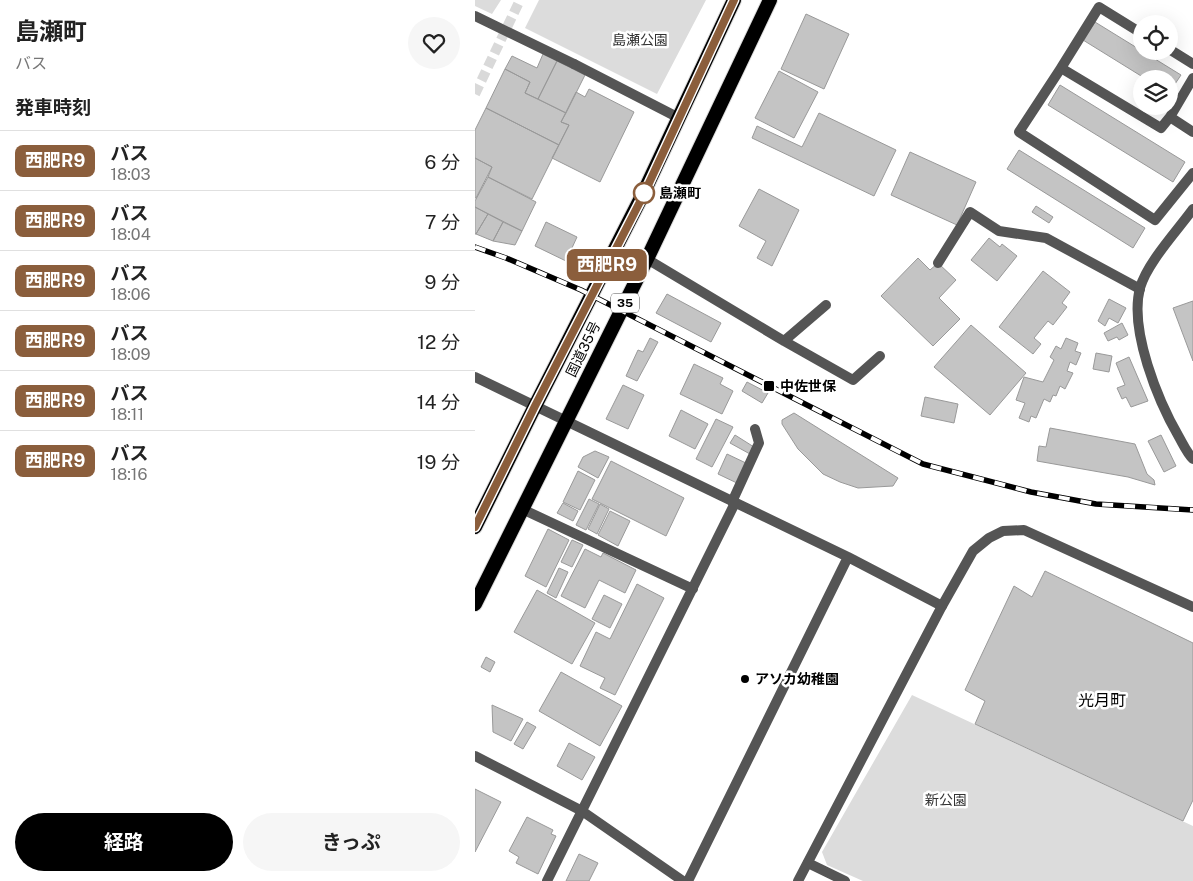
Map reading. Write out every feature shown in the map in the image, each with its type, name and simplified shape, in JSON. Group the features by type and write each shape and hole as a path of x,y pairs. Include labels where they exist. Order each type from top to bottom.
{"highway":[{"name":"国道35号","path":"475,527 643,196 734,0"},
{"name":"国道35号","path":"475,604 647,259 770,0"}],"street":[{"path":"1133,28 1099,7 1019,132 1155,220 1193,173"},
{"path":"475,16 679,118"},
{"path":"1178,55 1193,64"},
{"path":"1061,68 1161,128 1170,117 1193,78"},
{"path":"1170,117 1193,132"},
{"path":"1193,209 1146,273 1140,289 1139,311 1140,335 1147,365 1168,418 1193,459"},
{"path":"938,263 970,212 999,232 1046,238 1140,289"},
{"path":"647,259 853,380 880,356"},
{"path":"784,341 826,305"},
{"path":"475,377 848,557 942,606"},
{"path":"547,881 693,589 733,503 759,443 755,429"},
{"path":"522,509 693,589"},
{"path":"798,881 942,606 973,551 989,538 1003,531 1024,530 1193,608"},
{"path":"688,881 848,557"},
{"path":"475,756 582,811 683,881"},
{"path":"808,863 845,881"}],"green space":[{"path":"475,0 501,0 492,14 475,6"},
{"name":"島瀬公園","path":"539,0 706,0 657,94 525,28"},
{"name":"新公園","path":"912,695 1193,826 1193,881 863,881 827,865 822,852"}],"building":[{"path":"806,14 849,34 824,89 781,69"},
{"path":"1095,22 1133,45 1133,60 1157,60 1173,70 1133,71 1083,40"},
{"path":"543,54 557,61 538,99 525,93 530,82 505,69 512,56 537,68"},
{"path":"557,61 585,75 566,113 538,99"},
{"path":"505,69 530,82 525,93 566,113 561,122 569,125 559,145 486,108"},
{"path":"779,71 818,92 794,138 755,118"},
{"path":"1060,85 1185,162 1173,182 1048,105"},
{"path":"589,89 634,112 600,182 552,158 569,125 561,122 576,92 585,97"},
{"path":"486,108 559,145 532,199 488,177 492,167 475,158 475,130"},
{"path":"819,113 896,150 874,196 752,138 757,126 802,147"},
{"path":"1019,150 1145,228 1133,248 1007,169"},
{"path":"910,152 976,182 957,225 891,195"},
{"path":"475,158 492,167 476,198 475,198"},
{"path":"488,177 536,202 522,231 475,207 475,201"},
{"path":"759,189 799,210 772,266 757,258 766,241 739,226"},
{"path":"1036,206 1053,217 1049,223 1032,212"},
{"path":"475,207 488,214 476,234 475,234"},
{"path":"488,214 503,222 493,241 476,234"},
{"path":"503,222 522,231 515,245 493,241"},
{"path":"546,222 577,237 566,261 535,246"},
{"path":"989,238 1000,247 1002,244 1017,256 997,281 971,260"},
{"path":"918,258 930,270 938,263 956,280 939,298 960,319 933,346 881,296"},
{"path":"1043,271 1070,292 1062,303 1067,307 1053,325 1048,321 1034,338 1041,344 1033,354 999,327"},
{"path":"667,294 721,323 711,342 656,313"},
{"path":"1109,299 1126,308 1118,323 1109,318 1105,326 1098,321"},
{"path":"1193,301 1193,361 1173,308"},
{"path":"1122,323 1128,335 1119,340 1117,337 1108,341 1104,333"},
{"path":"971,325 1026,373 990,415 934,367"},
{"path":"650,338 658,342 637,381 626,376 638,350 643,352"},
{"path":"1066,338 1078,343 1075,351 1081,353 1076,365 1070,362 1067,371 1073,373 1065,389 1060,386 1056,396 1053,395 1050,402 1044,399 1036,418 1031,416 1029,422 1019,418 1025,403 1016,400 1024,377 1043,382 1054,360 1050,357 1056,346 1061,349"},
{"path":"1096,353 1112,356 1109,372 1093,369"},
{"path":"1129,357 1148,401 1131,407 1126,397 1122,399 1117,388 1125,385 1116,363"},
{"path":"694,364 723,378 720,384 733,391 722,414 680,394"},
{"path":"747,382 768,393 762,403 742,391"},
{"path":"623,385 644,395 628,429 606,419"},
{"path":"925,397 958,404 954,423 921,416"},
{"path":"681,410 708,424 695,449 669,436"},
{"path":"794,413 898,478 893,486 858,488 823,474 798,449 782,424 782,420"},
{"path":"716,419 733,427 712,467 696,459"},
{"path":"1050,428 1135,444 1147,474 1154,480 1155,485 1128,477 1037,461 1039,446 1046,447"},
{"path":"735,435 754,447 750,454 730,443"},
{"path":"1161,435 1176,466 1164,472 1148,441"},
{"path":"595,451 609,457 598,478 578,467 583,457"},
{"path":"727,454 748,464 739,484 718,474"},
{"path":"611,461 684,498 666,536 592,499"},
{"path":"578,471 595,480 580,510 563,502"},
{"path":"589,499 599,504 586,530 576,525"},
{"path":"563,503 578,511 573,521 557,513"},
{"path":"600,504 609,509 597,534 588,529"},
{"path":"610,511 630,521 618,546 598,535"},
{"path":"548,529 569,540 546,587 525,576"},
{"path":"572,540 583,545 572,567 561,562"},
{"path":"585,549 601,557 603,553 636,570 625,593 599,580 585,608 561,596"},
{"path":"559,568 568,572 556,598 547,593"},
{"path":"1045,571 1193,643 1193,800 1183,821 975,724 985,701 965,690 1014,586 1032,597"},
{"path":"637,584 664,598 615,695 600,688 605,678 580,666 596,632 610,639"},
{"path":"537,590 595,623 572,664 514,632"},
{"path":"604,595 622,604 610,628 592,619"},
{"path":"486,657 495,662 490,672 481,667"},
{"path":"561,672 622,706 600,746 539,711"},
{"path":"492,705 523,719 511,741 493,732"},
{"path":"527,722 536,727 523,749 514,744"},
{"path":"569,743 595,757 582,780 557,766"},
{"path":"475,789 501,802 475,852"},
{"path":"527,817 553,830 551,834 556,836 538,874 516,863 519,857 509,851"},
{"path":"579,854 598,863 589,881 566,881"}],"tunnel":[{"path":"475,94 520,0"}],"railway":[{"path":"475,247 581,290 923,464 1031,492 1096,504 1193,510"}],"bus line":[{"name":"西肥R9","path":"475,527 643,196 734,0"}],"place":[{"name":"島瀬町","path":"644,193"},
{"name":"中佐世保","path":"769,386"},
{"name":"アソカ幼稚園","path":"745,679"}],"district":[{"name":"光月町","path":"1102,700"}]}
